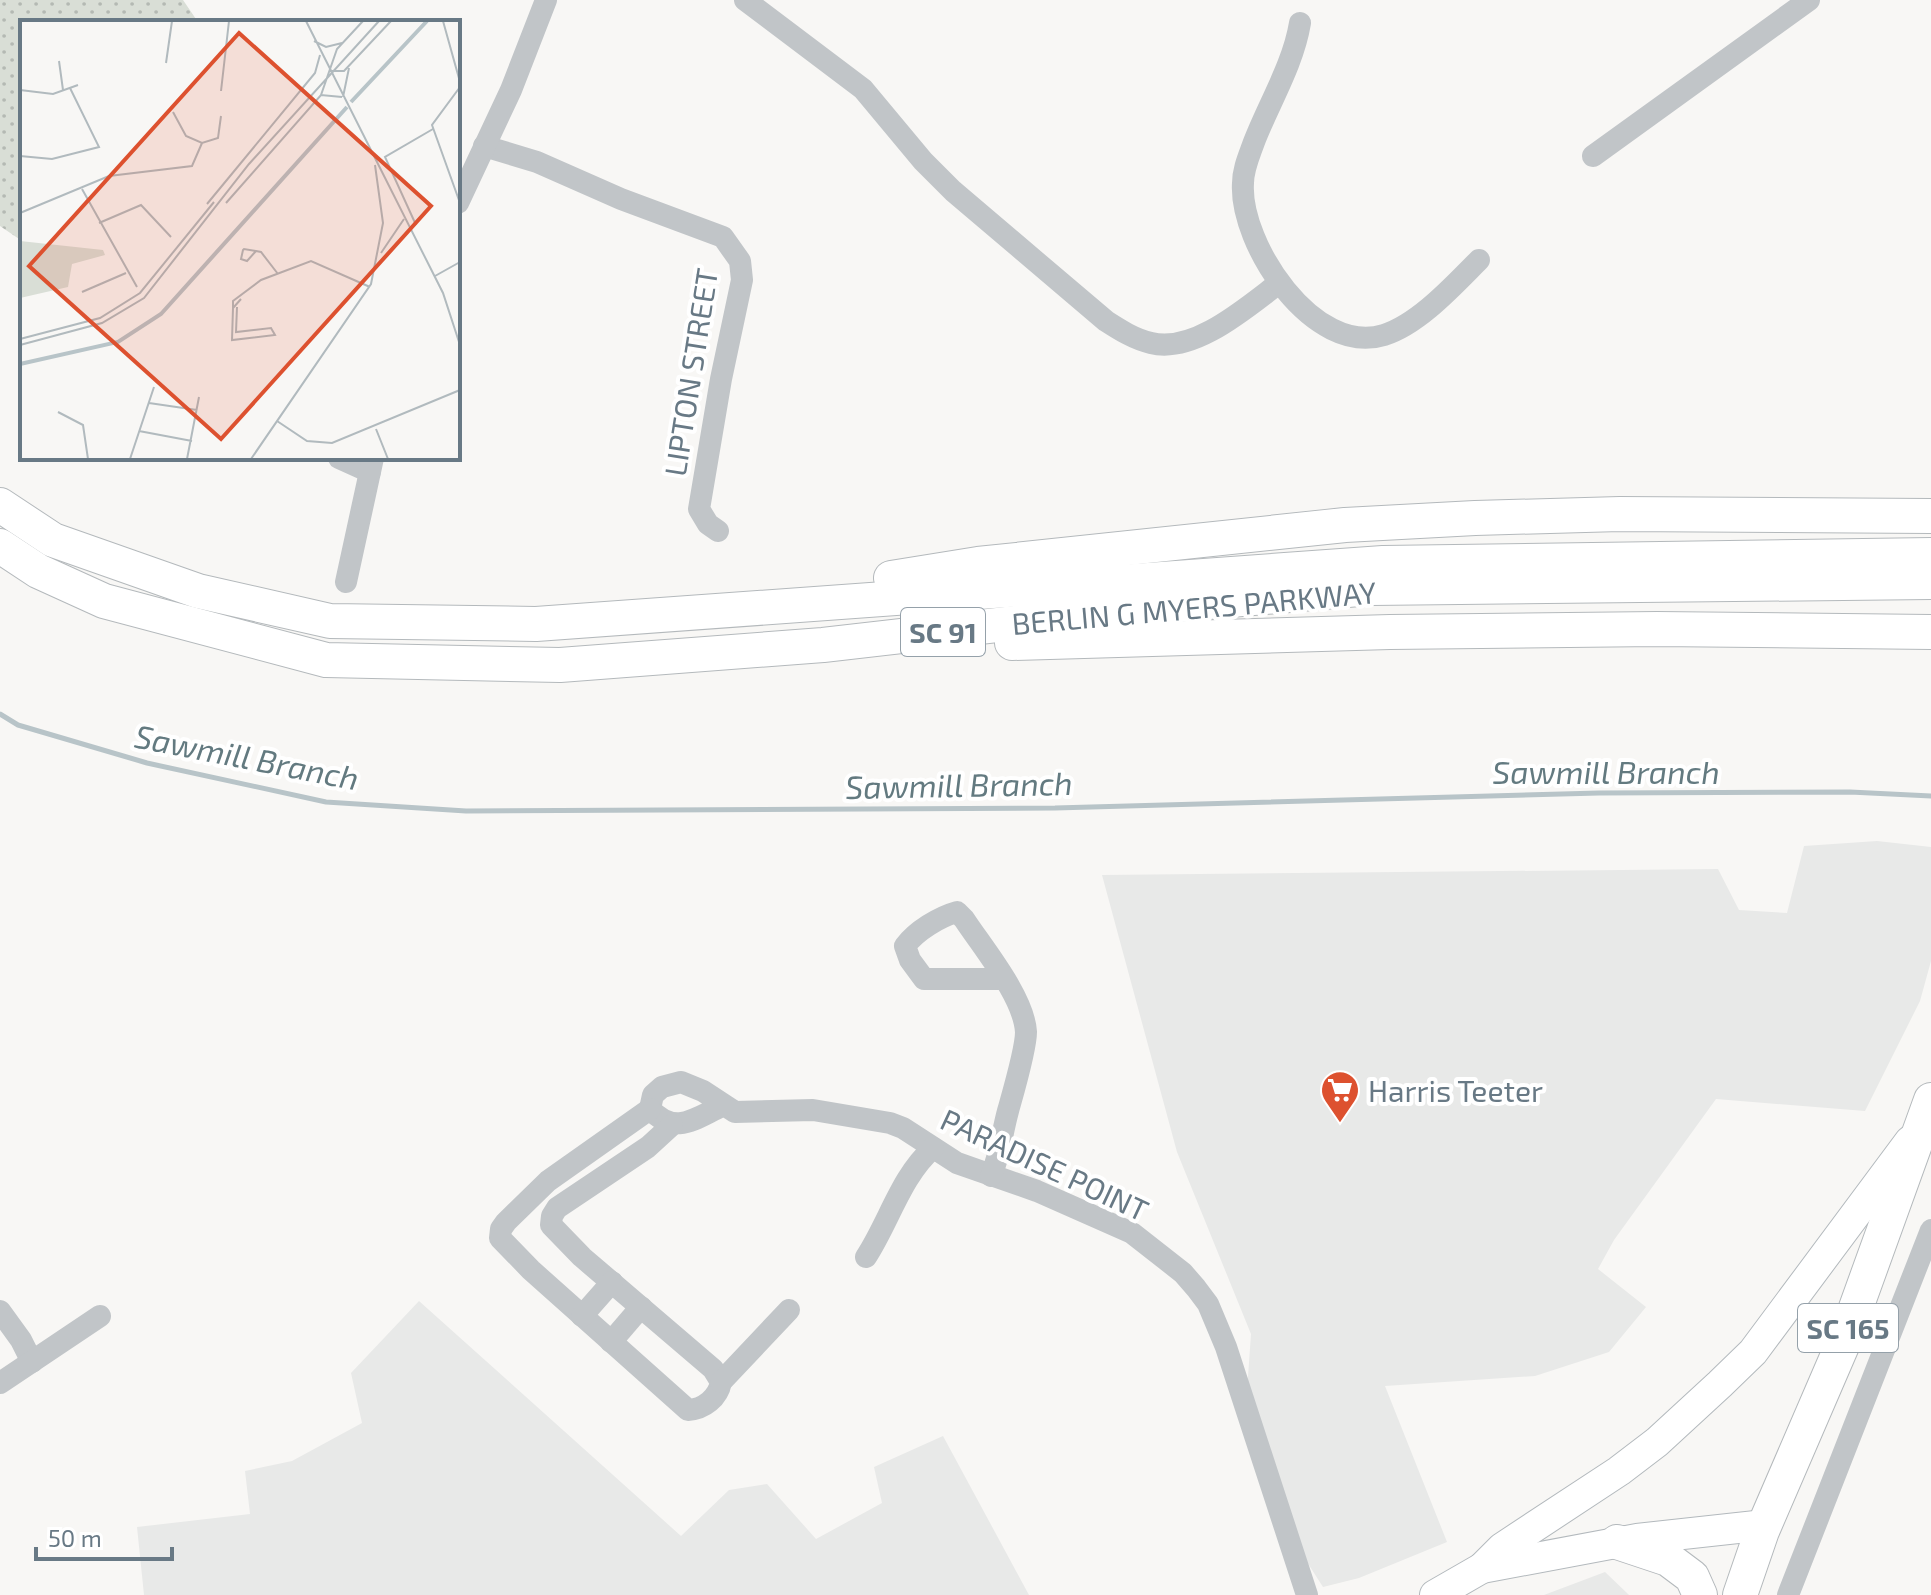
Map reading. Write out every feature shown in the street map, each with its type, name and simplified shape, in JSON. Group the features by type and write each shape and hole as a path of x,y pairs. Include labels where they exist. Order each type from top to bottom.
{"main road":[{"name":"BERLIN G MYERS PARKWAY","path":"0,505 53,540 198,591 330,621 536,624 1383,563 1918,568"},
{"path":"668,613 978,564 1345,525 1620,514 1931,516"},
{"path":"38,571 53,540"},
{"name":"BERLIN G MYERS PARKWAY","path":"0,546 38,571 104,601 326,660 560,665 823,645 1162,606 1371,588 1918,568"},
{"path":"823,645 1657,629 1931,632"},
{"name":"SC 165","path":"1482,1568 1617,1542 1765,1525 1844,1341 1926,1114"},
{"name":"SC 165","path":"1435,1595 1482,1568 1502,1548 1572,1504 1657,1442 1753,1352 1926,1114"},
{"path":"1740,1595 1765,1525"},
{"path":"1617,1542 1668,1559 1692,1577 1700,1595"}],"street":[{"path":"460,199 511,90 546,0"},
{"path":"745,0 863,89 923,161 953,191 1106,321 1131,336 1154,344 1176,343 1198,337 1236,315 1279,283"},
{"path":"1593,156 1809,0"},
{"path":"1300,23 1281,82 1246,165 1242,184 1248,221 1279,283 1326,327 1341,334 1370,338 1401,327 1428,308 1479,260"},
{"name":"LIPTON STREET","path":"484,146 537,162 621,199 723,237 740,261 742,280 699,509 708,524 718,531"},
{"path":"346,582 372,465 348,460"},
{"path":"991,1176 999,1159 1000,1139 1015,1089 1026,1033 1018,1006 1003,979"},
{"name":"PARADISE POINT","path":"582,1316 504,1244 500,1238 501,1229 518,1208 548,1181 650,1109 653,1095 662,1087 681,1082 703,1091 735,1112 813,1110 843,1113 903,1128 957,1163 1037,1191 1132,1233 1183,1273 1196,1288 1208,1304 1226,1347 1307,1595"},
{"path":"721,1382 713,1369 551,1225 557,1208 648,1147 672,1125 687,1122 722,1106"},
{"path":"650,1109 672,1125"},
{"path":"866,1257 909,1177 921,1158 933,1148"},
{"path":"1788,1595 1931,1230"},
{"path":"612,1282 582,1316 688,1410 697,1410 708,1403 719,1390 721,1382 789,1310"},
{"path":"611,1342 641,1307"},
{"path":"0,1311 32,1362"},
{"path":"0,1383 100,1316"}],"shaded area":[{"path":"0,0 183,0 197,20 20,20 20,240 0,226"},
{"path":"1877,841 1931,847 1931,961 1920,1001 1865,1111 1716,1099 1614,1240 1598,1269 1646,1307 1609,1352 1535,1376 1385,1386 1447,1542 1359,1578 1323,1587 1307,1562 1247,1391 1251,1334 1177,1152 1102,875 1718,869 1739,910 1787,913 1804,846"},
{"path":"419,1301 681,1536 729,1490 767,1484 816,1539 882,1503 874,1467 943,1436 1029,1595 144,1595 137,1527 250,1514 245,1471 292,1461 362,1423 351,1373"},
{"path":"1605,1572 1629,1595 1544,1595"}],"waterway":[{"name":"Sawmill Branch","path":"0,714 18,725 147,763 326,802 466,811 1055,808 1599,793 1850,792 1931,796"}],"place":[{"name":"Harris Teeter","path":"1340,1124"}]}
